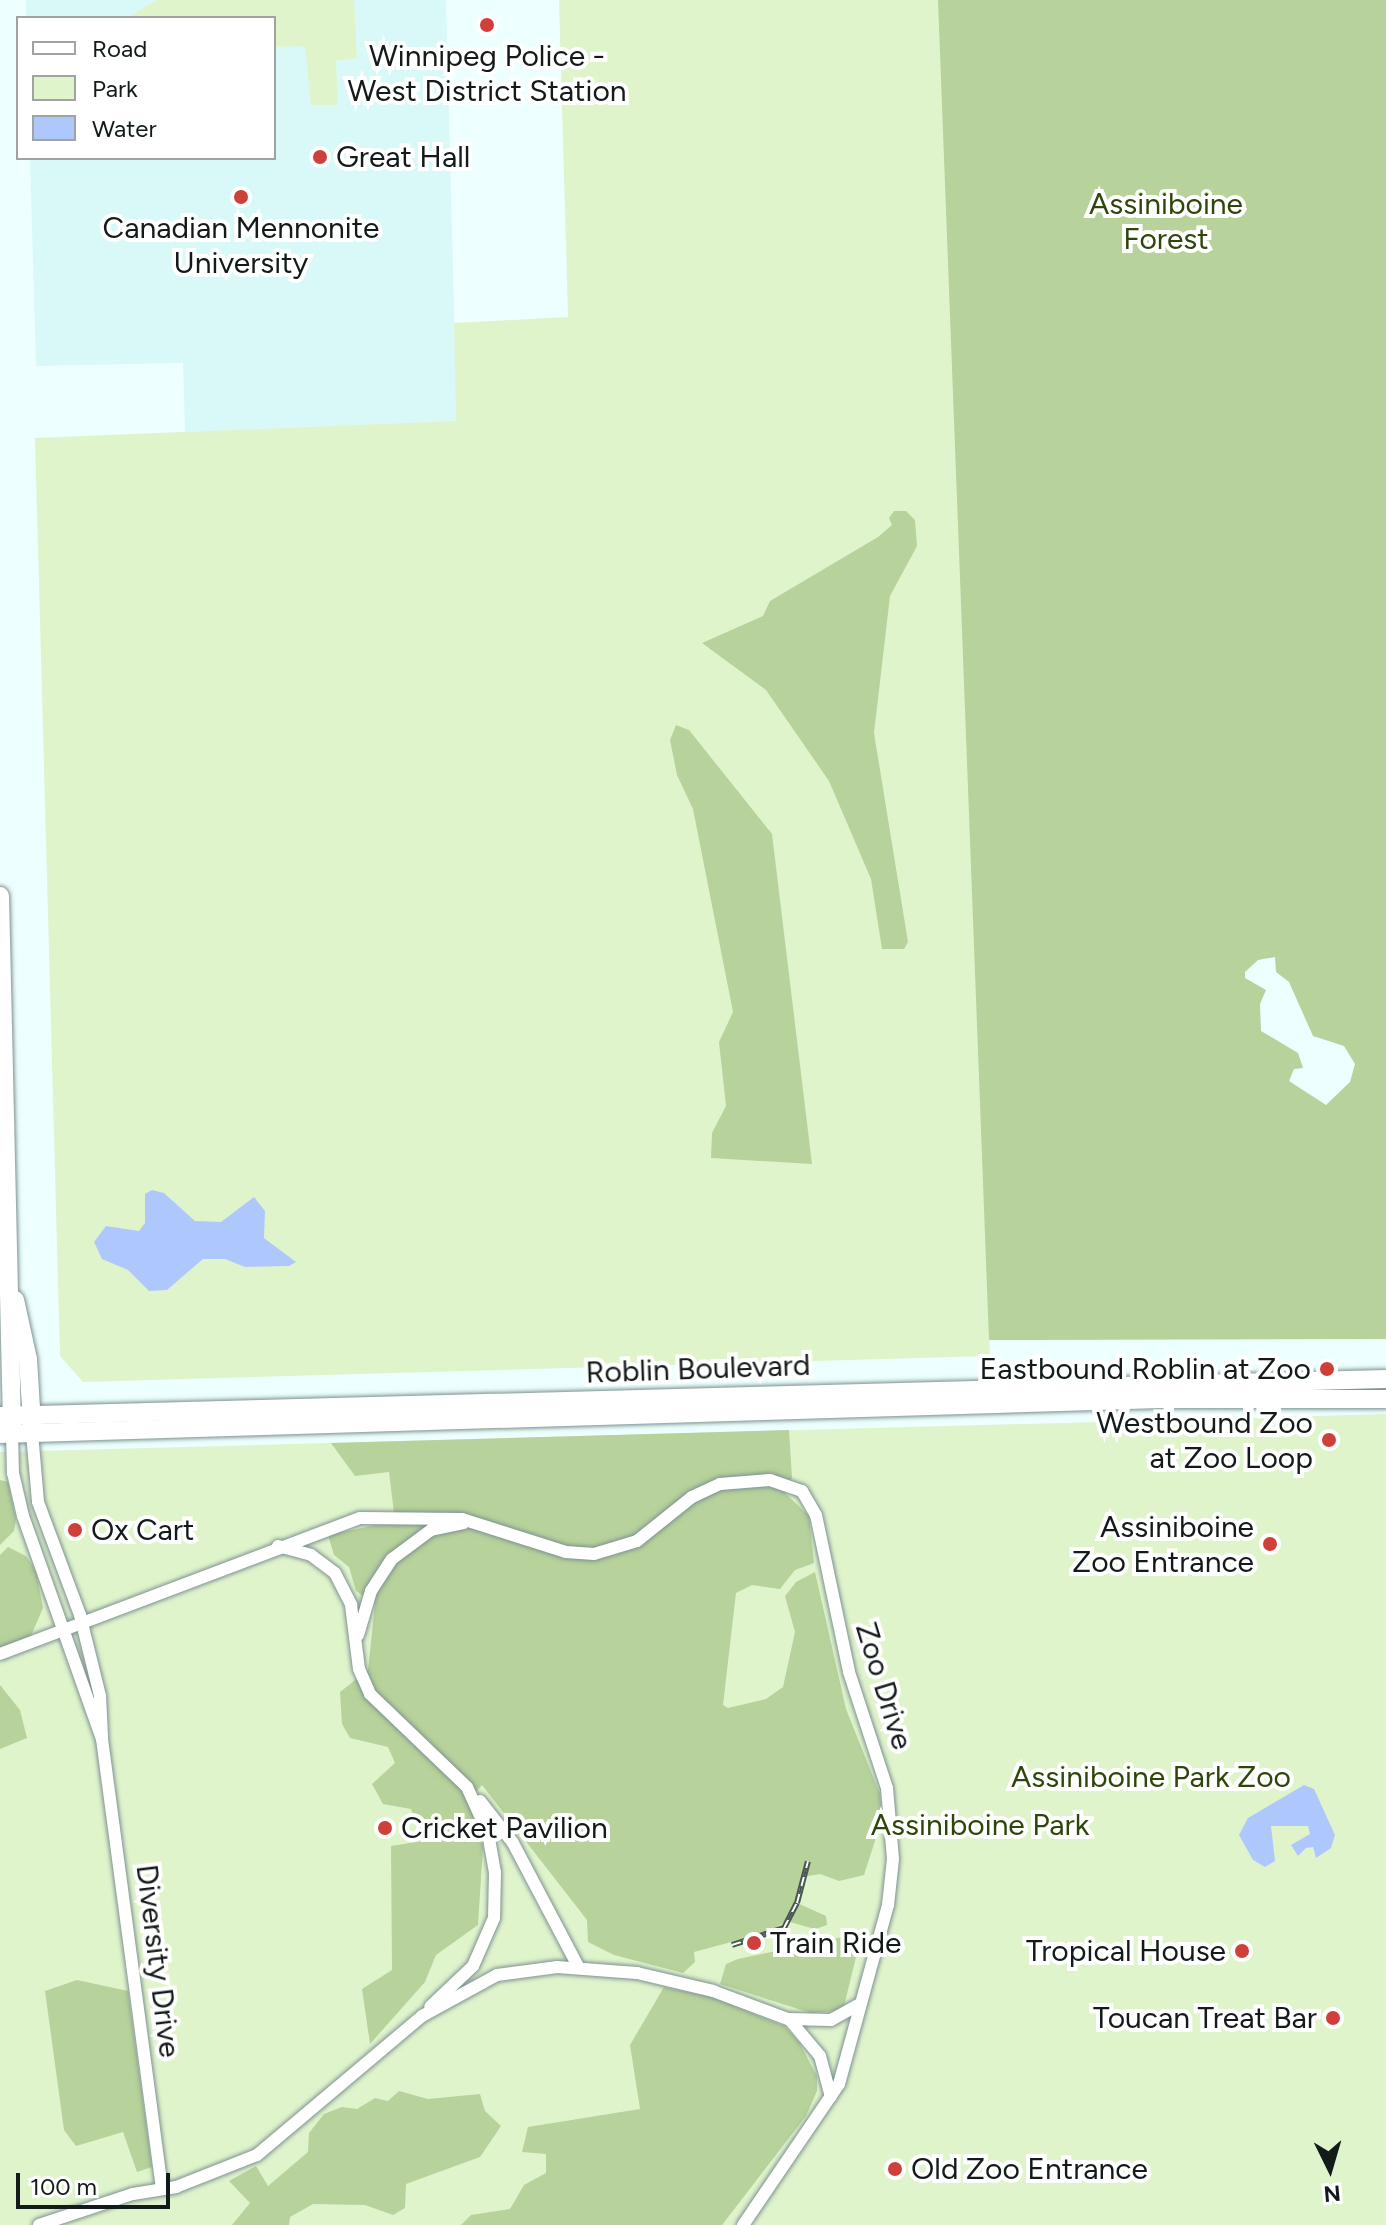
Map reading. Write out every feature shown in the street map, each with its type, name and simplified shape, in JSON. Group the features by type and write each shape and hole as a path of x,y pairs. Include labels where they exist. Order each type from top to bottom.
{"main road":[{"path":"0,896 1,1089 9,1274 6,1425"},
{"path":"9,1274 28,1359 32,1424"},
{"name":"Roblin Boulevard","path":"6,1425 1386,1379"},
{"name":"Roblin Boulevard","path":"32,1424 1160,1399 1386,1399"}],"street":[{"name":"Diversity Drive","path":"32,1424 38,1502 83,1625 104,1720 102,1739"},
{"name":"Diversity Drive","path":"6,1425 19,1504 68,1632 102,1739 162,2189"},
{"name":"Zoo Drive","path":"0,1654 68,1632 278,1546 372,1516 470,1522 566,1552 594,1554 637,1541 692,1497 720,1484 770,1480 792,1485 809,1499 849,1672 884,1777 893,1826 888,1905 858,2005 855,2036 831,2097 743,2225"},
{"path":"355,1641 371,1591 392,1559 431,1530 470,1522"},
{"path":"278,1546 311,1555 335,1573 351,1605 359,1669 380,1709 467,1787 513,1843 579,1968"},
{"path":"39,2225 76,2209 162,2189 230,2168 268,2148 422,2016 473,1966 494,1918 494,1856 467,1787"},
{"path":"422,2016 497,1975 579,1968 662,1977 788,2019 831,2020 858,2005"},
{"path":"788,2019 820,2056 831,2097"}],"shaded area":[{"name":"Canadian Mennonite University","path":"26,0 446,0 457,422 185,432 183,363 36,366 30,160 276,160 276,16 26,16"}],"green space":[{"path":"156,0 354,0 357,58 336,61 338,105 311,105 305,46 276,47 276,16 131,16"},
{"path":"559,0 943,0 990,1356 83,1382 60,1356 35,438 456,421 454,323 568,317"},
{"name":"Assiniboine Forest","path":"938,0 1386,0 1386,1339 989,1340","holes":["1275,957 1276,972 1289,982 1313,1036 1344,1046 1355,1064 1350,1082 1326,1105 1289,1081 1294,1069 1303,1068 1298,1053 1261,1031 1260,1004 1266,990 1245,978 1245,972 1258,960"]},
{"path":"894,511 906,511 915,520 917,546 890,596 874,733 908,942 904,949 882,949 871,879 829,781 766,690 702,643 763,616 770,601 878,537 892,525 889,518"},
{"path":"676,725 689,730 772,834 812,1164 711,1158 712,1133 726,1106 719,1042 733,1012 693,809 677,775 670,740"},
{"name":"Assiniboine Park","path":"1386,1414 1386,2225 0,2225 0,1452"},
{"path":"789,1430 792,1478 785,1493 809,1516 814,1563 795,1570 780,1589 752,1585 736,1593 723,1705 728,1708 766,1699 783,1687 795,1632 785,1596 796,1582 815,1572 846,1709 880,1794 882,1819 864,1875 839,1881 820,1874 802,1877 795,1902 826,1916 827,1925 815,1929 786,1921 772,1931 694,1952 695,1962 683,1973 614,1955 588,1942 587,1920 482,1785 468,1801 483,1847 478,1925 436,1955 425,1982 370,2044 362,1989 392,1970 391,1846 423,1841 411,1809 383,1804 372,1784 395,1763 388,1747 350,1738 342,1724 340,1692 368,1670 375,1604 356,1591 349,1567 334,1555 328,1535 395,1521 389,1472 355,1476 331,1443"},
{"path":"0,1480 8,1482 16,1519 14,1531 0,1545"},
{"path":"8,1547 26,1556 36,1571 43,1608 30,1638 0,1647 0,1555"},
{"path":"0,1685 20,1710 27,1738 0,1749"},
{"path":"862,1933 844,2006 836,2011 811,2013 720,1984 726,1964 738,1959"},
{"path":"77,1980 128,1991 152,2167 137,2172 123,2132 76,2146 64,2130 45,1991"},
{"path":"664,1987 711,1997 784,2026 799,2042 817,2076 817,2091 806,2116 722,2225 461,2225 471,2215 510,2209 524,2185 546,2173 546,2154 522,2152 528,2127 640,2109 630,2045"},
{"path":"399,2091 428,2099 480,2094 485,2111 501,2126 480,2157 406,2184 405,2208 393,2215 365,2205 313,2204 290,2217 289,2225 232,2225 250,2203 229,2181 256,2166 268,2186 308,2152 309,2133 324,2114 342,2107 357,2109 375,2098 388,2101"}],"water":[{"path":"152,1190 164,1193 195,1221 221,1222 254,1197 265,1211 264,1238 296,1262 289,1266 245,1267 225,1259 203,1259 167,1290 149,1291 128,1270 102,1259 94,1242 106,1226 139,1231 145,1223 145,1194"},
{"path":"1304,1785 1314,1789 1335,1835 1331,1848 1316,1858 1313,1847 1306,1848 1298,1856 1291,1845 1310,1834 1308,1826 1271,1826 1275,1861 1265,1867 1253,1860 1239,1835 1248,1818"}],"railway":[{"path":"732,1945 784,1928 797,1903 808,1861"}],"place":[{"name":"Winnipeg Police - West District Station","path":"487,25"},
{"name":"Great Hall","path":"320,157"},
{"name":"Canadian Mennonite University","path":"241,197"},
{"name":"Eastbound Roblin at Zoo","path":"1327,1369"},
{"name":"Westbound Zoo at Zoo Loop","path":"1329,1440"},
{"name":"Ox Cart","path":"75,1530"},
{"name":"Assiniboine Zoo Entrance","path":"1270,1544"},
{"name":"Cricket Pavilion","path":"385,1828"},
{"name":"Train Ride","path":"754,1943"},
{"name":"Tropical House","path":"1242,1951"},
{"name":"Toucan Treat Bar","path":"1333,2018"},
{"name":"Old Zoo Entrance","path":"895,2169"}],"park label":[{"name":"Assiniboine Park Zoo","path":"1151,1777"}]}
